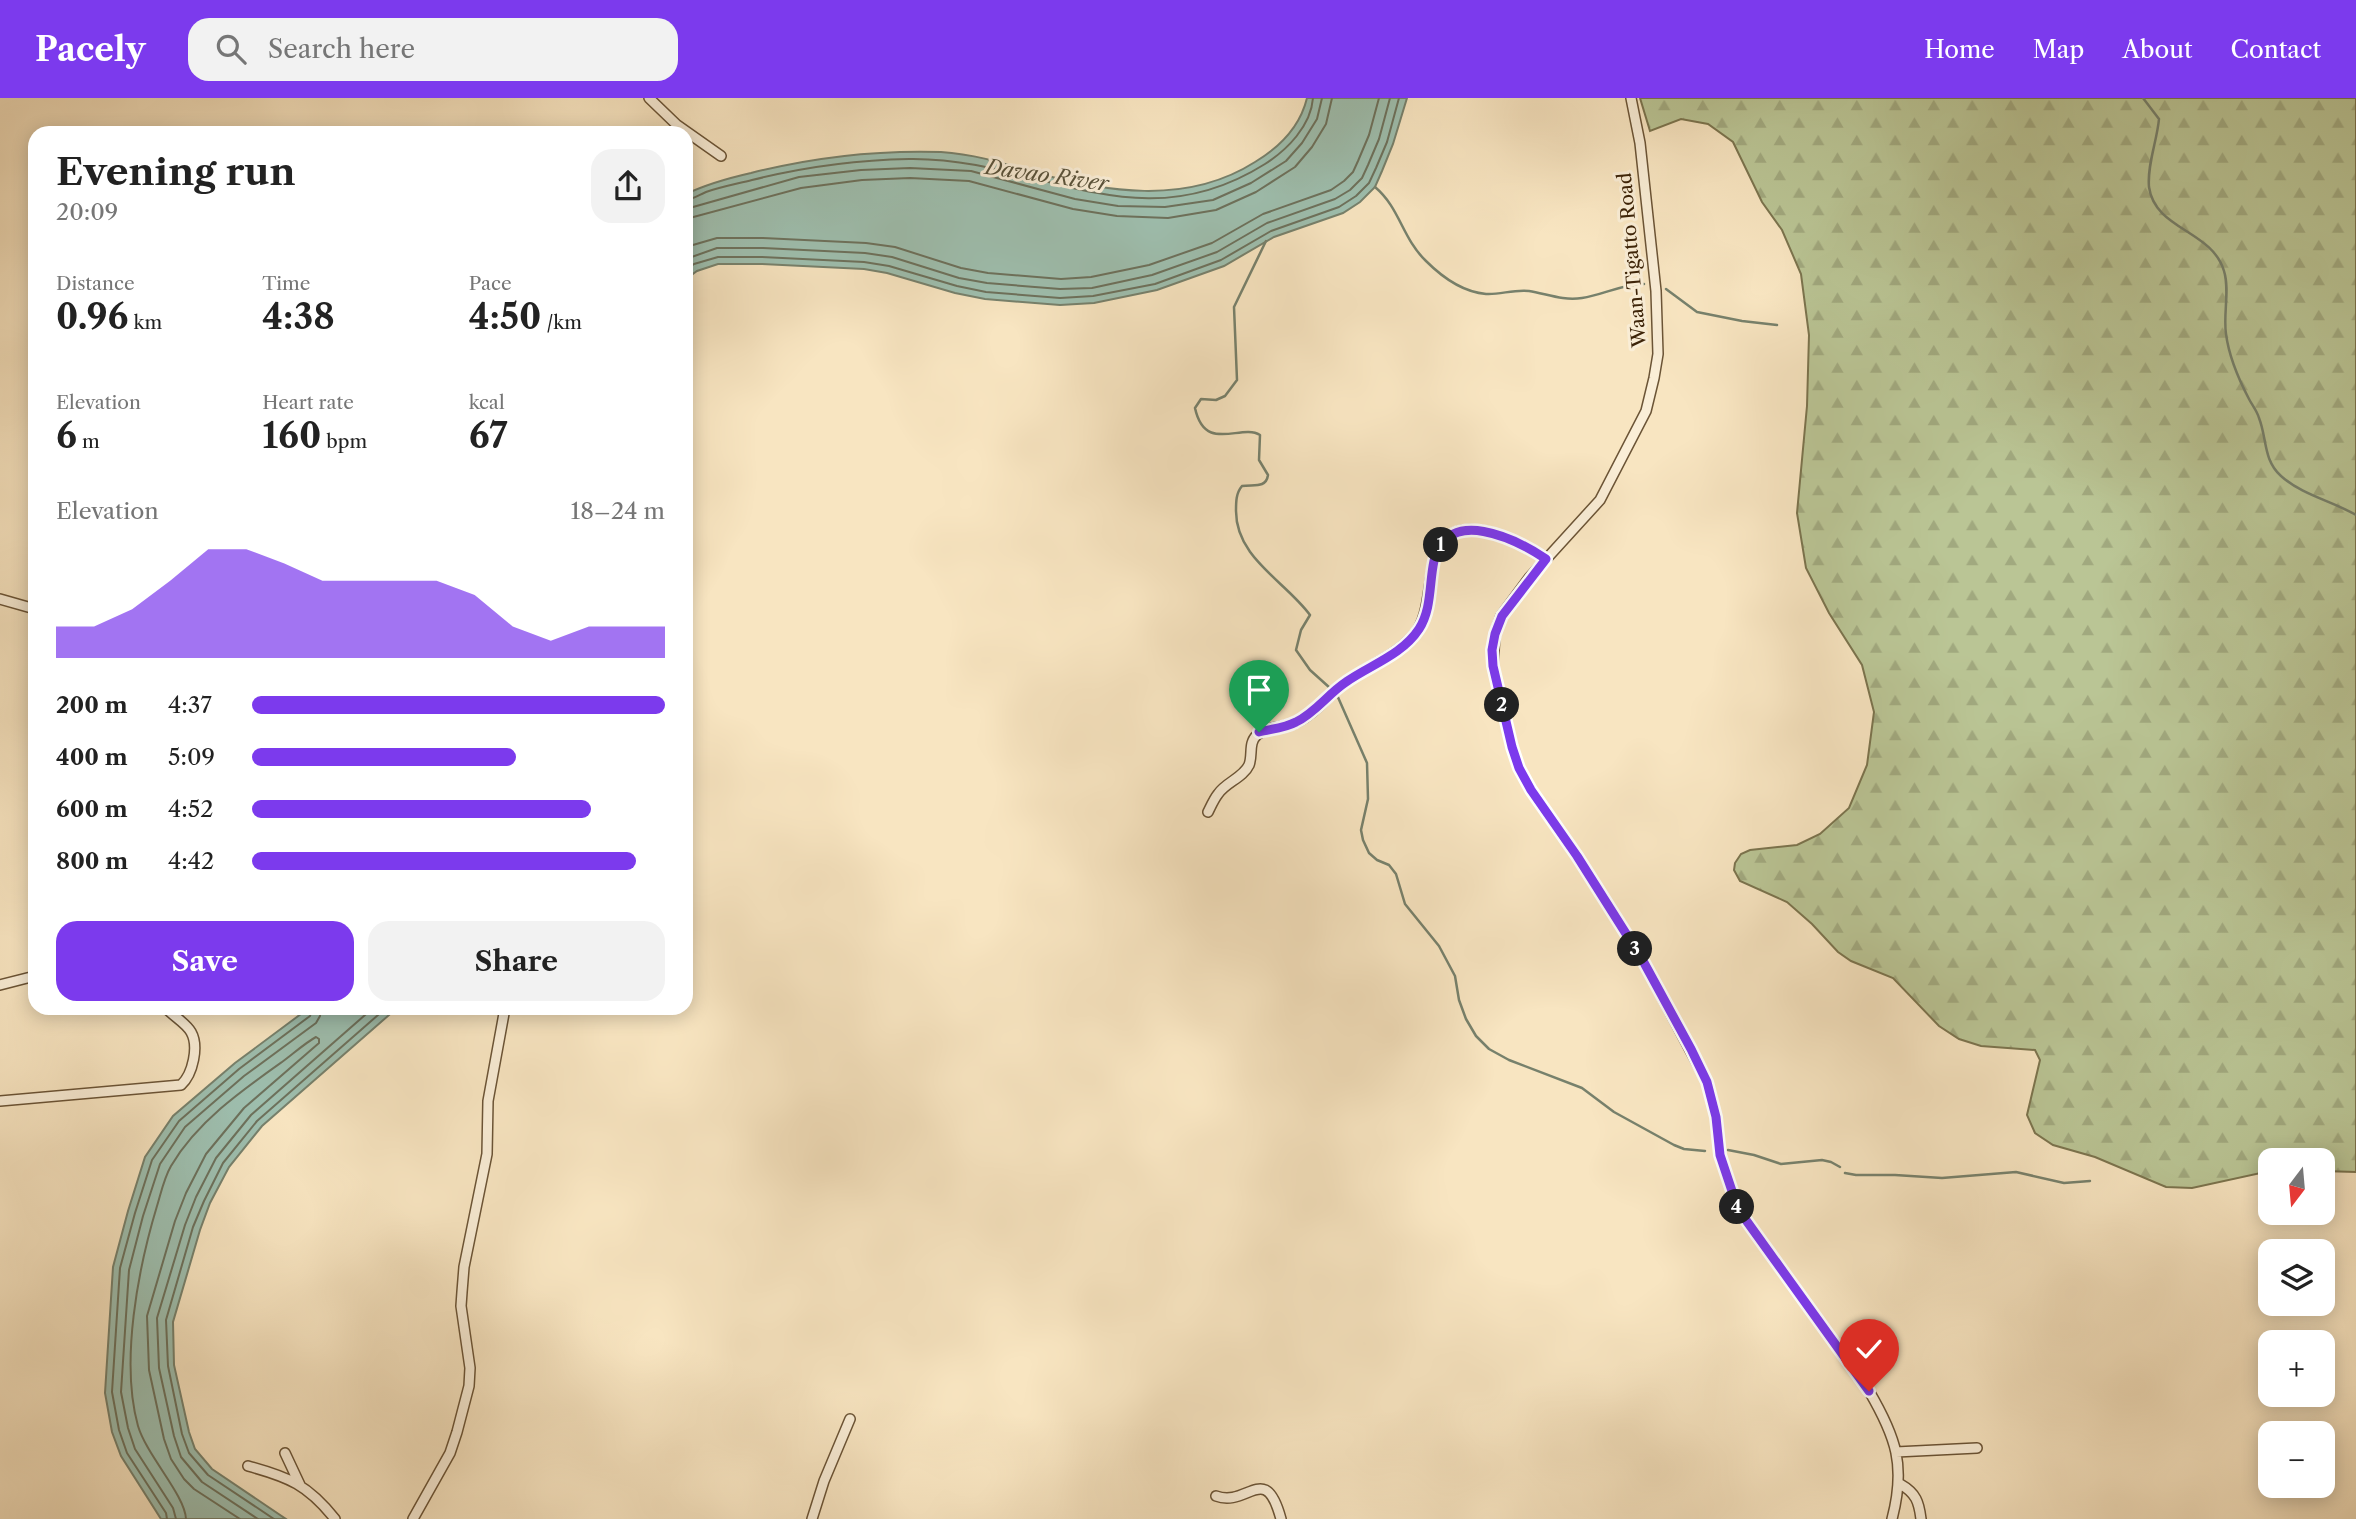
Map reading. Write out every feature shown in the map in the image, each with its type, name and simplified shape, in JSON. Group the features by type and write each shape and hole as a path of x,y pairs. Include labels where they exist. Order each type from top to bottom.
{"street":[{"path":"649,98 678,126"},
{"name":"Waan-Tigatto Road","path":"1631,98 1640,143 1656,291 1658,354 1646,411 1600,500 1546,559 1502,616 1492,650 1493,666 1519,768 1642,959 1707,1082 1716,1117 1720,1155 1738,1209 1869,1391 1887,1422 1896,1452 1900,1484 1892,1519"},
{"path":"693,136 721,156"},
{"path":"1208,813 1218,793 1245,771 1249,764 1253,740 1259,732 1293,724 1307,716 1344,683 1394,653 1413,637 1426,613 1434,559 1440,545 1450,535 1466,530 1503,537 1526,545 1546,559"},
{"path":"0,599 28,607"},
{"path":"0,985 28,978"},
{"path":"0,1101 181,1085 188,1079 191,1069 194,1041 188,1028 174,1015"},
{"path":"413,1519 450,1453 469,1386 470,1368 461,1306 464,1267 487,1154 488,1101 504,1015"},
{"path":"812,1519 824,1481 850,1419"},
{"path":"1896,1452 1977,1448"},
{"path":"285,1453 300,1485"},
{"path":"248,1466 300,1485 323,1503 335,1519"},
{"path":"1900,1484 1915,1495 1922,1519"},
{"path":"1216,1496 1228,1499 1256,1489 1264,1490 1275,1498 1281,1519"}],"green space":[{"path":"1640,98 2356,98 2356,1172 2335,1171 2335,1148 2258,1148 2258,1174 2192,1188 2166,1187 2095,1157 2053,1145 2035,1133 2027,1115 2040,1060 2035,1050 1981,1046 1959,1039 1939,1026 1893,978 1851,961 1838,952 1787,902 1740,881 1734,870 1741,854 1750,850 1797,845 1820,834 1849,808 1867,765 1874,712 1862,665 1829,613 1806,568 1797,513 1807,406 1809,335 1801,274 1782,230 1762,202 1733,142 1708,124 1681,119 1650,131"}],"water":[{"path":"1307,98 1407,98 1393,144 1375,187 1360,202 1343,213 1274,237 1224,266 1157,290 1094,303 1060,305 985,299 864,269 718,264 693,274 693,191 726,179 775,167 846,156 941,152 986,159 1086,185 1144,191 1173,190 1229,176 1255,162 1281,143 1304,108"},
{"path":"300,1015 389,1015 262,1126 229,1167 210,1203 200,1230 173,1322 174,1365 195,1449 212,1469 286,1519 161,1519 121,1456 112,1432 105,1393 113,1267 145,1157 173,1116 235,1063"}],"waterway":[{"path":"2143,98 2159,119 2149,179 2153,201 2172,222 2197,238 2218,257 2226,286 2225,326 2229,351 2241,383 2258,415 2271,463 2289,483 2356,515"},
{"path":"1375,187 1390,204 1411,243 1426,261 1446,278 1477,293 1529,291 1575,299 1644,284"},
{"path":"1266,241 1234,307 1237,380 1225,396 1216,400 1201,399 1195,408 1200,422 1215,434 1252,432 1260,435 1259,460 1268,475 1262,484 1242,486 1240,489 1236,504 1238,528 1253,556 1310,615 1301,630 1296,650 1310,670 1330,688"},
{"path":"1666,289 1697,312 1777,325"},
{"path":"1337,695 1367,763 1368,799 1361,830 1363,840 1369,853 1389,865 1396,874 1405,904 1439,946 1455,976 1459,1000 1476,1036 1489,1049 1509,1060 1582,1088 1614,1112 1674,1145 1705,1151"},
{"path":"1728,1150 1781,1164 1822,1160 1840,1167"},
{"path":"1845,1173 1942,1178 2016,1172 2064,1183 2090,1181"}],"route":[{"path":"1259,732 1293,724 1307,716 1344,683 1394,653 1413,637 1426,613 1434,559 1440,545 1450,535 1466,530 1483,532 1526,545 1546,559 1502,616 1492,650 1493,666 1519,768 1642,959 1691,1049 1707,1082 1716,1117 1720,1155 1738,1209 1869,1391"}],"water label":[{"name":"Davao River","path":"1047,175"}]}
